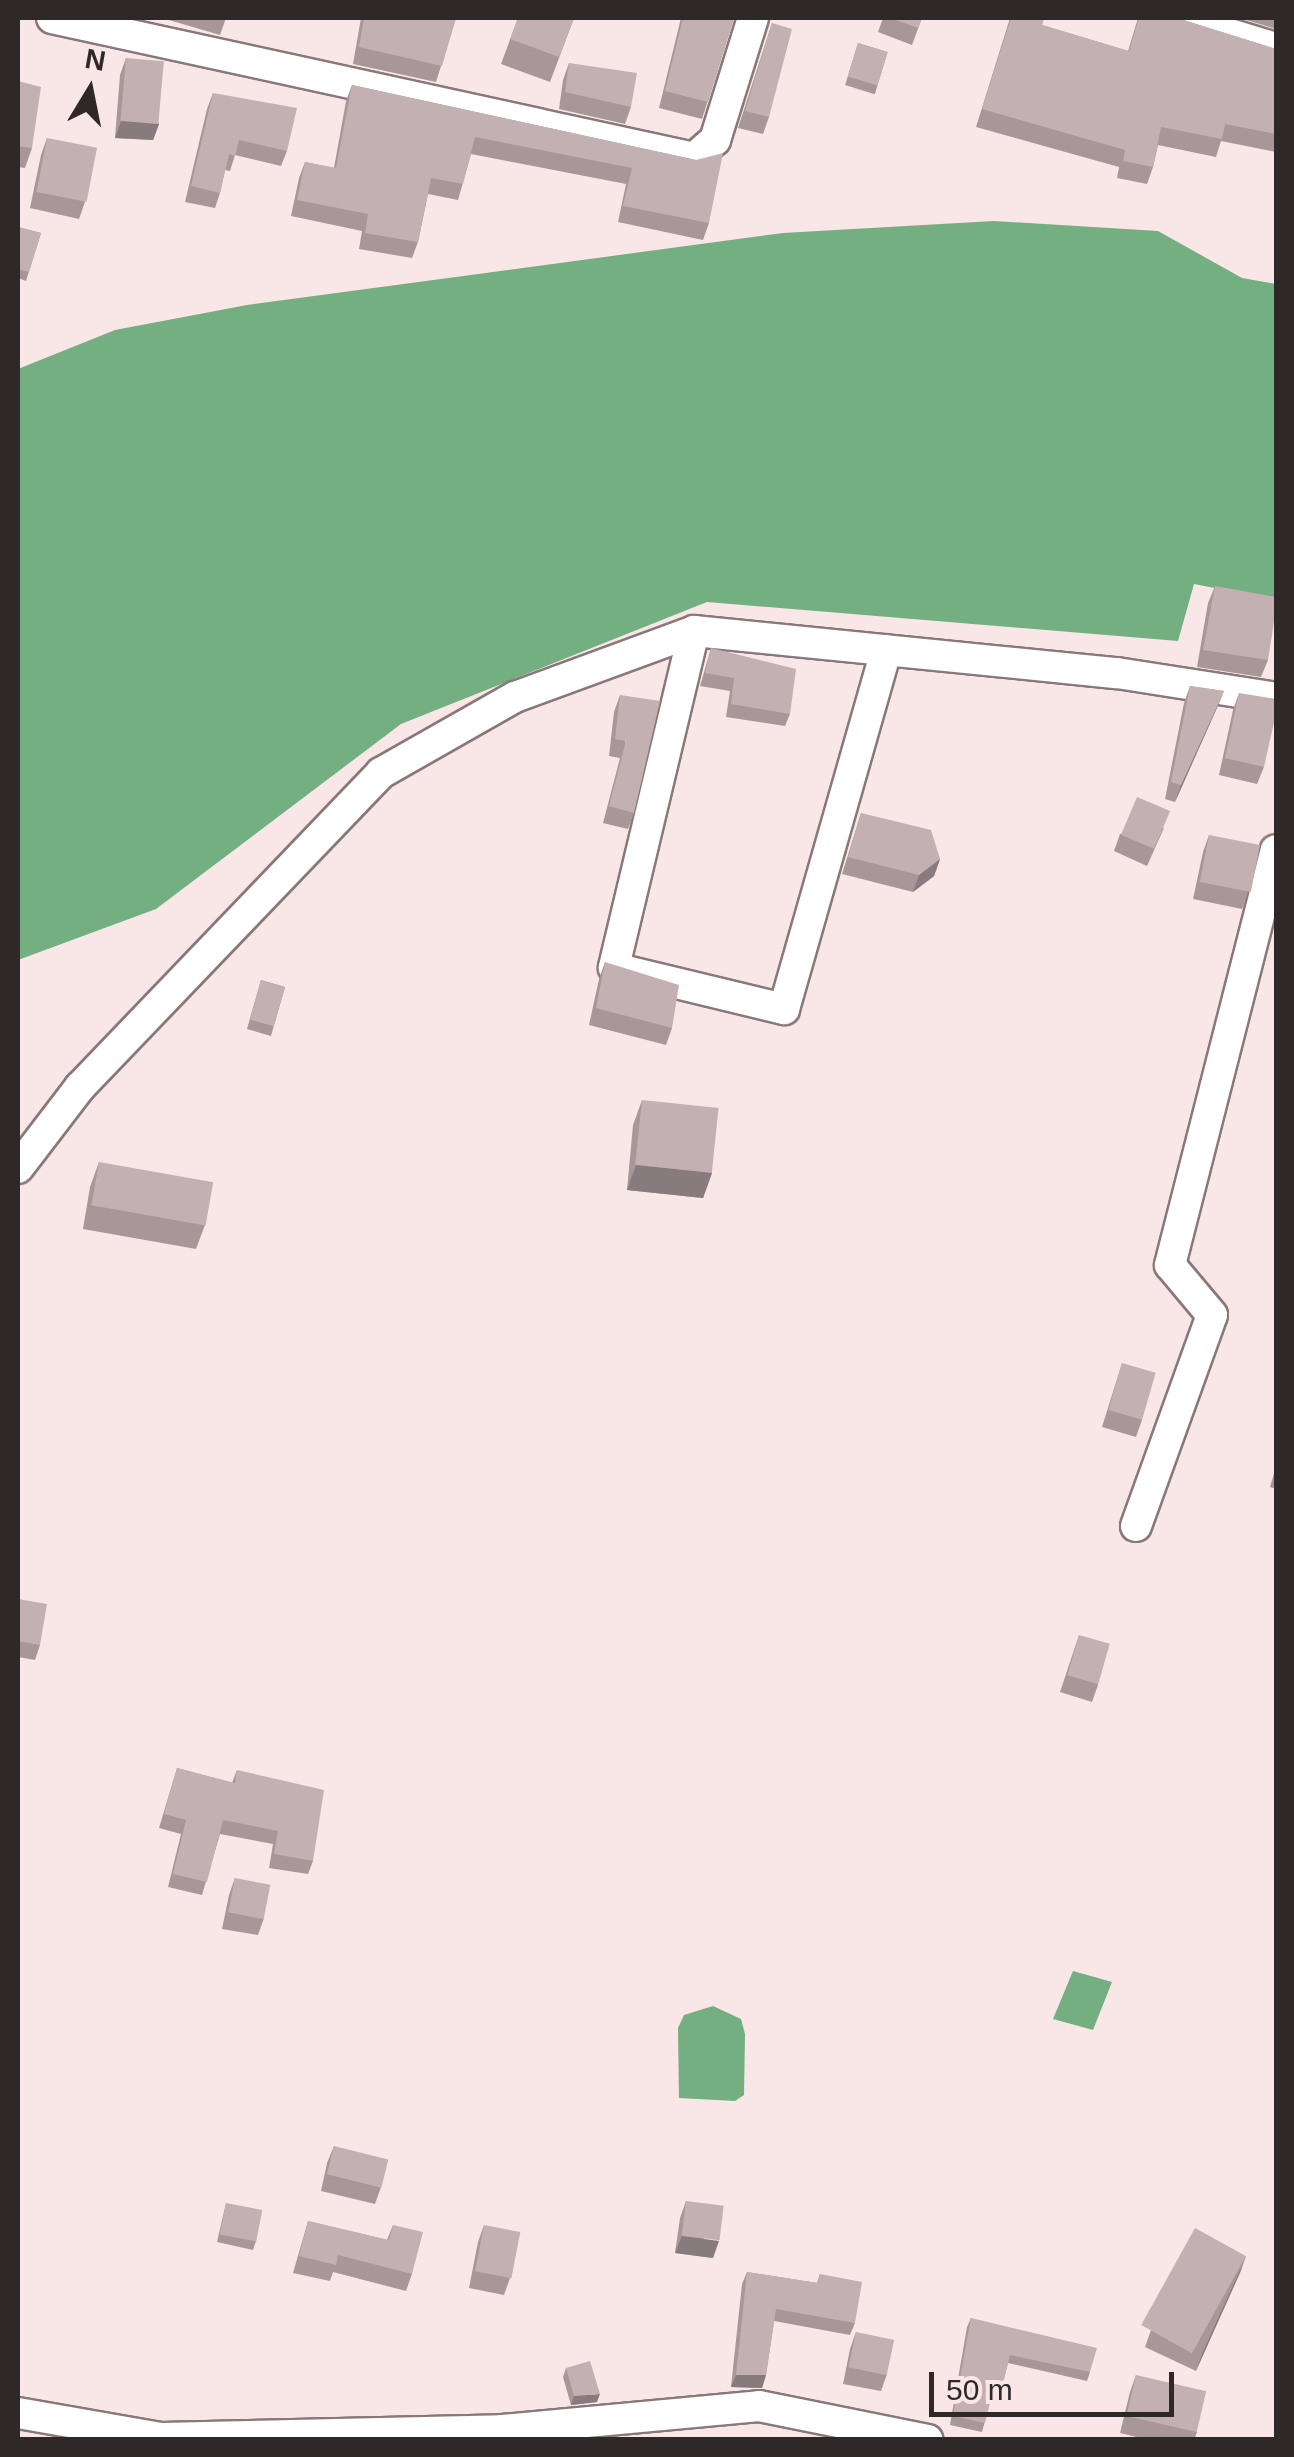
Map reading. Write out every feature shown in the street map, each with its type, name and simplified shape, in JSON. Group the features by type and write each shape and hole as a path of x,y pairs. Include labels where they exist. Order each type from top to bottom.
{"street":[{"path":"52,18 694,158 715,140 753,18"},
{"path":"1177,18 1276,48"},
{"path":"694,631 614,968 784,1009 886,650"},
{"path":"18,1168 80,1087 381,773 515,696 694,631 1117,673 1276,698"},
{"path":"1136,1526 1212,1315 1170,1266 1276,850"},
{"path":"18,2414 161,2438 502,2430 760,2406 928,2440"}],"shaded area":[{"path":"994,221 1158,231 1242,278 1276,284 1276,600 1194,584 1178,641 707,602 401,724 156,909 18,960 18,369 115,330 247,305 783,233"},
{"path":"1073,1971 1112,1982 1093,2030 1053,2019"},
{"path":"713,2006 741,2019 745,2034 744,2095 735,2101 679,2098 678,2028 684,2015"}],"building":[{"path":"364,18 456,18 442,66 359,47"},
{"path":"518,18 574,18 559,57 510,39"},
{"path":"683,18 734,18 708,102 665,91"},
{"path":"890,18 922,18 918,28"},
{"path":"1011,18 1044,18 1042,25 1129,51 1139,18 1177,18 1276,49 1276,134 1225,124 1222,139 1161,127 1153,167 1123,161 1125,150 982,109"},
{"path":"772,23 792,29 769,117 745,111"},
{"path":"858,43 888,52 877,86 848,76"},
{"path":"126,58 164,61 158,124 121,121"},
{"path":"569,63 637,73 631,107 565,92"},
{"path":"18,81 41,87 32,148 18,146"},
{"path":"352,85 696,160 723,153 709,223 623,206 632,168 475,137 463,184 431,178 418,242 365,233 368,214 297,200 305,162 336,168"},
{"path":"213,93 297,108 287,151 239,140 235,156 229,154 220,193 191,186"},
{"path":"47,138 97,148 87,202 37,192"},
{"path":"18,227 41,233 29,272 18,269"},
{"path":"1215,586 1276,597 1268,660 1203,650"},
{"path":"711,648 796,669 790,714 731,704 734,678 705,673"},
{"path":"1190,686 1224,691 1181,785 1171,782"},
{"path":"1239,693 1276,699 1264,767 1225,758"},
{"path":"620,695 660,701 634,813 609,806 626,741 615,739"},
{"path":"1137,797 1170,811 1154,849 1121,835"},
{"path":"861,813 931,830 940,859 919,875 848,857"},
{"path":"1209,835 1260,845 1251,892 1200,882"},
{"path":"605,962 679,985 672,1028 596,1008"},
{"path":"261,980 285,987 274,1026 250,1019"},
{"path":"642,1100 719,1108 712,1173 635,1165"},
{"path":"99,1162 213,1182 206,1225 91,1205"},
{"path":"1122,1363 1156,1373 1142,1420 1108,1410"},
{"path":"18,1599 47,1604 40,1645 18,1641"},
{"path":"1079,1635 1110,1644 1098,1684 1067,1675"},
{"path":"177,1768 235,1783 237,1770 324,1790 313,1861 274,1854 278,1831 223,1820 207,1882 173,1874 186,1820 164,1814"},
{"path":"235,1878 270,1885 264,1919 228,1912"},
{"path":"334,2146 388,2160 381,2188 327,2174"},
{"path":"686,2201 724,2206 719,2240 682,2236"},
{"path":"226,2203 262,2210 256,2241 220,2234"},
{"path":"308,2221 389,2240 393,2225 423,2232 412,2274 338,2255 336,2265 299,2256"},
{"path":"484,2225 520,2232 511,2278 475,2271"},
{"path":"1195,2228 1246,2256 1192,2353 1141,2325"},
{"path":"747,2272 818,2283 820,2274 862,2282 855,2323 776,2309 766,2375 736,2375"},
{"path":"971,2318 1097,2348 1090,2372 1010,2355 1000,2396 992,2394 985,2423 953,2416"},
{"path":"856,2332 894,2340 887,2375 849,2367"},
{"path":"590,2361 600,2394 574,2396 566,2368"},
{"path":"1136,2375 1206,2391 1197,2432 1127,2416"}]}
